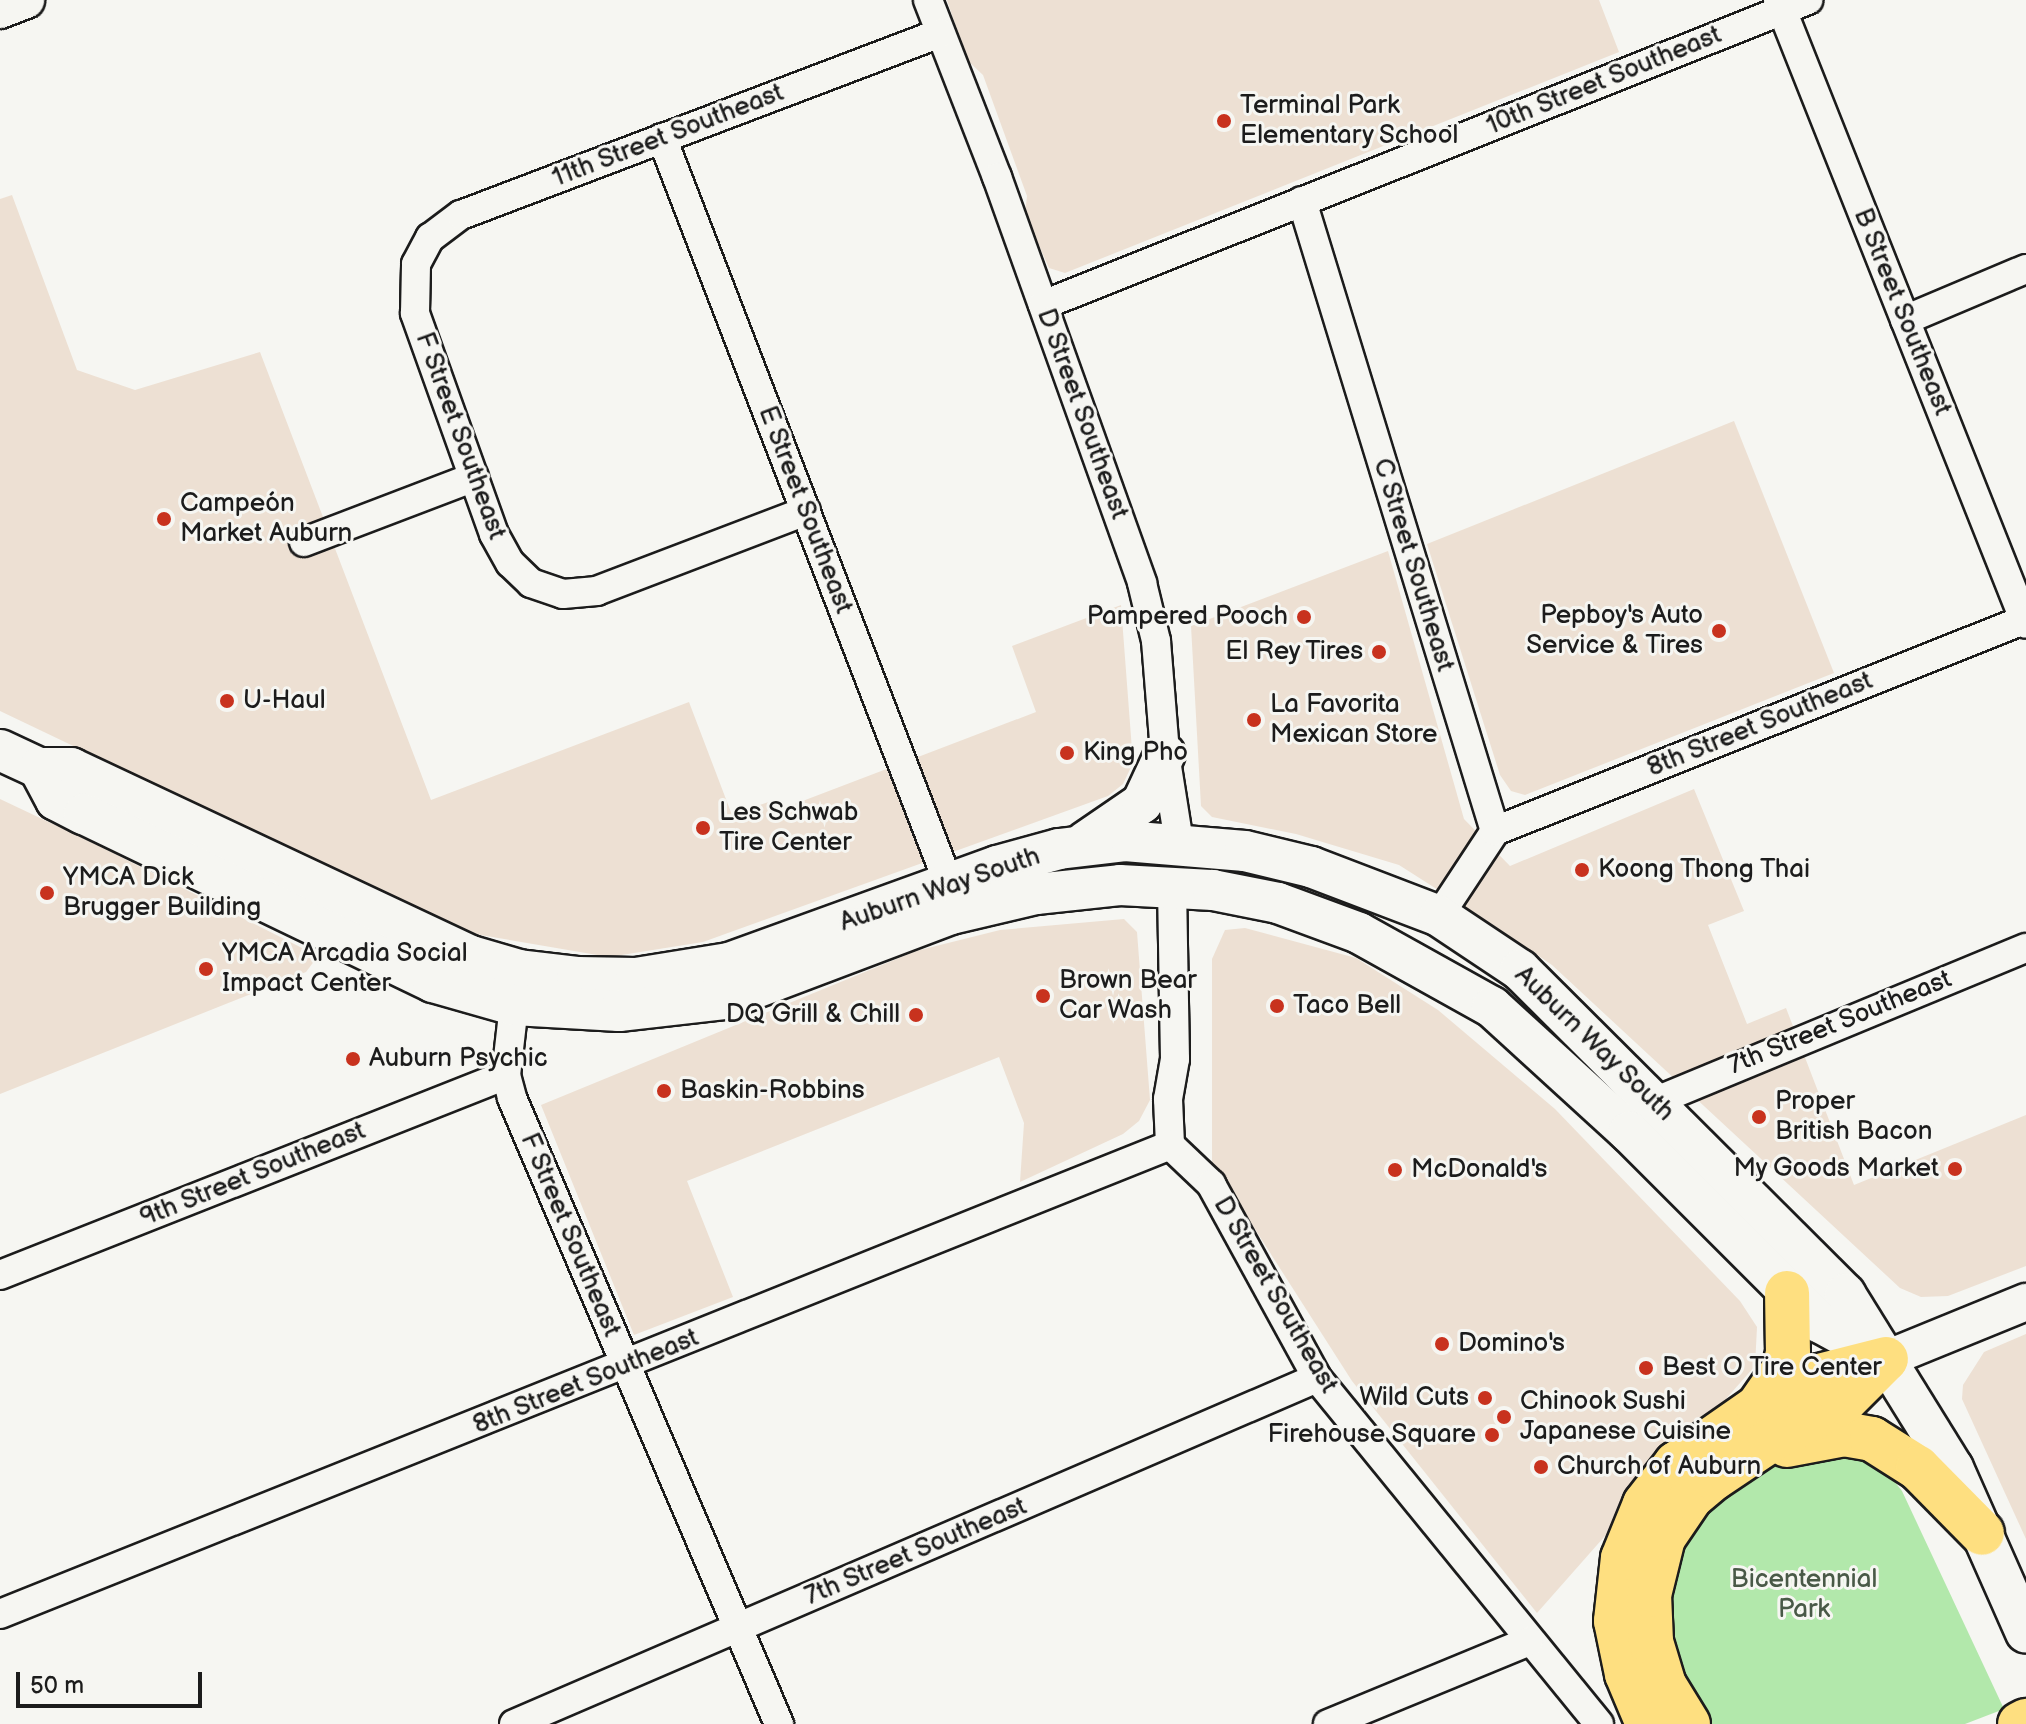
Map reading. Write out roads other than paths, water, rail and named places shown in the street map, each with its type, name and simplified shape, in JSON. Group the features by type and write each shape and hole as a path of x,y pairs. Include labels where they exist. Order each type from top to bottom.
{"highway":[{"path":"1758,1407 1778,1381 1788,1354 1787,1293"},
{"path":"1648,1724 1618,1640 1618,1580 1631,1535 1645,1504 1676,1464 1758,1407 1819,1376 1886,1359"},
{"path":"1688,1724 1664,1685 1651,1642 1649,1595 1663,1538 1691,1497 1739,1460 1843,1402 1886,1359"},
{"path":"1739,1460 1818,1437 1872,1439 1918,1468 1982,1533"},
{"path":"2020,1724 2026,1721"}],"main road":[{"name":"Auburn Way South","path":"0,750 39,768 56,800 433,982 517,987 729,963 948,882 997,866 1079,846 1179,842 1311,867 1386,893 1439,916 1520,970 1656,1101 1845,1294 1953,1468 2026,1633"},
{"path":"1079,846 1142,803 1165,754"},
{"path":"997,866 1027,874 1129,865 1172,887 1212,870 1233,869 1358,899 1386,893"},
{"name":"Auburn Way South","path":"517,987 619,1011 702,1003 746,993 977,907 1120,885 1172,887 1278,903 1359,933 1492,1007 1629,1132 1819,1322 1886,1359"}],"street":[{"path":"0,10 26,0"},
{"name":"D Street Southeast","path":"928,0 1043,305 1150,612 1165,754 1179,842"},
{"name":"10th Street Southeast","path":"1043,305 1789,3"},
{"name":"B Street Southeast","path":"1789,3 1905,320 2025,621"},
{"name":"11th Street Southeast","path":"416,264 430,238 456,218 940,33"},
{"name":"E Street Southeast","path":"662,138 948,882"},
{"name":"C Street Southeast","path":"1302,201 1495,831"},
{"name":"F Street Southeast","path":"416,264 414,308 504,555 519,574 544,589 567,594 597,591 806,511"},
{"path":"1905,320 2026,269"},
{"path":"304,542 474,477"},
{"name":"8th Street Southeast","path":"1495,831 2025,621"},
{"path":"1439,916 1495,831"},
{"path":"1170,1145 1168,1099 1175,1059 1172,887"},
{"name":"7th Street Southeast","path":"1656,1101 2026,948"},
{"name":"F Street Southeast","path":"517,987 506,1075 626,1367 779,1724"},
{"name":"9th Street Southeast","path":"0,1275 506,1075"},
{"name":"D Street Southeast","path":"1170,1145 1211,1184 1317,1378 1599,1724"},
{"name":"8th Street Southeast","path":"0,1614 626,1367 1170,1145"},
{"path":"1886,1359 2026,1302"},
{"name":"7th Street Southeast","path":"514,1724 1317,1378"},
{"path":"1328,1724 1529,1641"}],"place":[{"name":"Terminal Park Elementary School","path":"1224,121"},
{"name":"Campeón Market Auburn","path":"164,519"},
{"name":"Pampered Pooch","path":"1304,617"},
{"name":"Pepboy's Auto Service & Tires","path":"1719,631"},
{"name":"El Rey Tires","path":"1379,652"},
{"name":"U-Haul","path":"227,701"},
{"name":"La Favorita Mexican Store","path":"1254,720"},
{"name":"King Pho","path":"1067,753"},
{"name":"Les Schwab Tire Center","path":"703,828"},
{"name":"Koong Thong Thai","path":"1582,870"},
{"name":"YMCA Dick Brugger Building","path":"47,893"},
{"name":"YMCA Arcadia Social Impact Center","path":"206,969"},
{"name":"Brown Bear Car Wash","path":"1043,996"},
{"name":"Taco Bell","path":"1277,1006"},
{"name":"DQ Grill & Chill","path":"916,1015"},
{"name":"Auburn Psychic","path":"353,1059"},
{"name":"Baskin-Robbins","path":"664,1091"},
{"name":"Proper British Bacon","path":"1759,1117"},
{"name":"My Goods Market","path":"1955,1169"},
{"name":"McDonald's","path":"1395,1170"},
{"name":"Domino's","path":"1442,1344"},
{"name":"Best O Tire Center","path":"1646,1368"},
{"name":"Wild Cuts","path":"1485,1398"},
{"name":"Chinook Sushi Japanese Cuisine","path":"1504,1417"},
{"name":"Firehouse Square","path":"1492,1435"},
{"name":"Church of Auburn","path":"1541,1467"}],"park label":[{"name":"Bicentennial Park","path":"1804,1595"}]}
